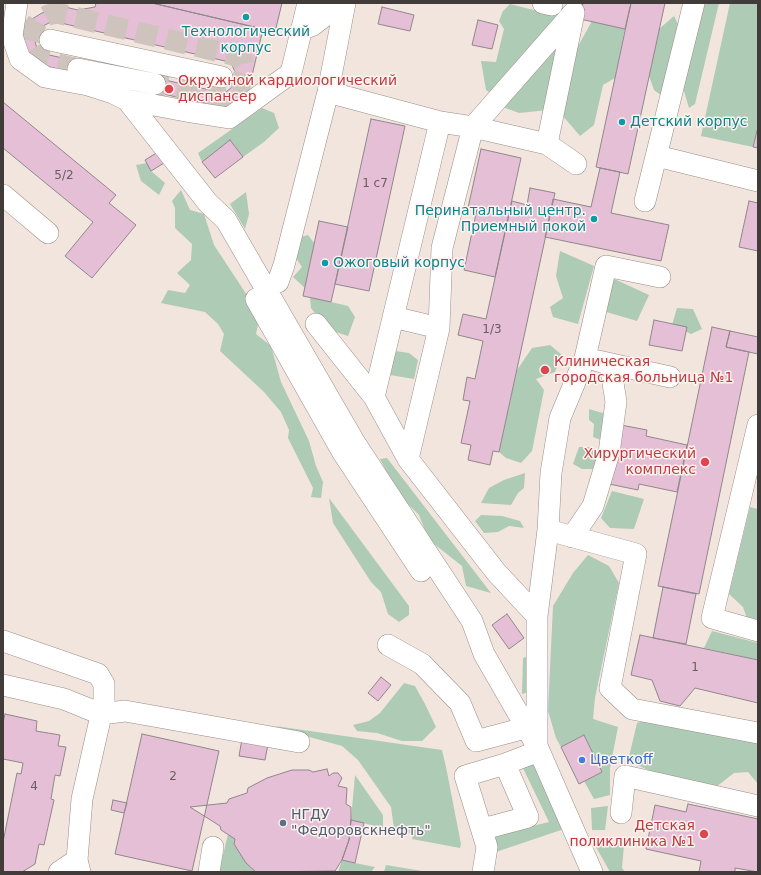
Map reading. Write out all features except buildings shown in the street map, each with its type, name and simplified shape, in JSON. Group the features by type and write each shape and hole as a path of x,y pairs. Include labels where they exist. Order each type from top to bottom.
{"lane":[{"path":"17,3 12,36 20,59 45,77 119,90 191,112 229,118 291,73 308,3"},
{"path":"301,30 313,25 326,15 330,3"},
{"path":"278,282 284,265 328,92 345,3"},
{"path":"543,3 552,5 552,3"},
{"path":"645,201 694,3"},
{"path":"408,459 439,328 442,248 473,127 575,7"},
{"path":"547,144 575,7"},
{"path":"50,40 222,77"},
{"path":"119,90 120,55"},
{"path":"78,69 119,90 208,203 226,220 421,557 472,621 484,654 538,749 592,872"},
{"path":"119,90 155,84"},
{"path":"328,92 440,122 473,127 547,144 576,164"},
{"path":"374,397 440,122"},
{"path":"657,156 758,181"},
{"path":"3,195 48,232"},
{"path":"538,749 537,616 548,530 551,472 560,418 585,358 606,266 660,277"},
{"path":"393,317 439,328"},
{"path":"316,324 374,397 408,459 496,572 537,616"},
{"path":"585,358 670,377"},
{"path":"572,537 593,506 609,453 616,402 610,364"},
{"path":"758,425 712,618 758,631"},
{"path":"548,530 636,554 610,688 632,709 758,733"},
{"path":"3,641 98,674 104,684 104,702 82,799 78,866 59,872"},
{"path":"388,645 422,664 460,703 476,741 525,728"},
{"path":"3,685 64,699 101,714 125,711 299,742"},
{"path":"484,872 487,847 483,829 466,776 505,764 538,749"},
{"path":"483,829 528,818 505,764"},
{"path":"622,813 625,776 758,806"},
{"path":"209,872 213,847"}],"green space":[{"path":"701,3 719,3 695,104 689,108 683,88"},
{"path":"730,3 758,3 758,127 753,147 701,136"},
{"path":"510,4 561,17 492,94 486,90 481,61 496,62 504,29 499,21 503,11"},
{"path":"674,16 681,30 662,96 654,90 649,76 659,29"},
{"path":"592,21 625,29 615,78 603,85 594,125 580,136 562,115 572,57"},
{"path":"556,42 563,49 548,110 519,113 500,106"},
{"path":"262,108 274,113 279,128 264,142 243,157 230,140 202,162 198,153"},
{"path":"147,163 151,171 165,183 159,195 141,181 136,165"},
{"path":"181,190 190,210 204,214 214,245 260,315 256,334 271,346 281,382 309,441 316,466 323,482 321,498 311,497 313,488 288,438 289,430 281,412 264,392 220,351 224,334 218,324 205,312 161,303 168,290 185,293 190,285 177,273 191,260 192,244 175,228 175,208 172,201"},
{"path":"246,192 249,214 245,229 230,204"},
{"path":"308,235 314,243 305,288 293,277 302,267 296,258 301,237"},
{"path":"560,251 594,266 578,324 553,317 550,307 563,298 556,276"},
{"path":"612,278 649,295 637,321 603,311"},
{"path":"310,297 348,306 355,317 348,336 327,329 311,308"},
{"path":"677,308 693,309 702,329 691,334 672,325"},
{"path":"550,345 562,355 555,372 536,379 544,390 532,451 521,463 506,458 499,452 517,370 532,348"},
{"path":"395,351 409,353 418,360 414,379 390,375"},
{"path":"589,409 606,414 601,440 593,437 594,424 589,420"},
{"path":"579,447 593,447 598,455 593,469 582,469 573,464"},
{"path":"387,458 491,593 466,586 462,566 429,540 419,515 399,495 380,459"},
{"path":"525,473 524,488 518,493 511,505 481,503 489,488 504,480"},
{"path":"612,491 644,499 634,529 610,528 601,518"},
{"path":"329,498 409,606 409,615 399,622 388,614 381,592 371,582 333,523"},
{"path":"750,507 758,509 758,623 748,621 743,607 729,594"},
{"path":"481,515 502,516 520,521 524,528 509,526 498,532 484,533 475,521"},
{"path":"588,555 609,566 619,583 595,698 593,719 618,727 610,768 610,795 594,799 584,781 602,772 584,735 561,747 556,738 548,711 553,606 573,573"},
{"path":"712,631 758,643 758,660 704,648"},
{"path":"533,654 532,691 522,694 523,658"},
{"path":"404,683 415,686 436,727 422,741 402,741 377,733 357,731 353,725 369,721 380,713"},
{"path":"654,718 758,742 758,784 748,772 734,773 716,787 653,772 628,761 637,723"},
{"path":"275,726 442,750 461,844 460,848 412,839 413,834 394,829 391,807 358,760 342,746"},
{"path":"532,762 564,829 493,853 496,835 549,822 522,766"},
{"path":"355,775 383,815 383,828 351,820"},
{"path":"608,806 605,830 592,830 591,808"},
{"path":"228,834 235,839 234,844 246,863 256,872 219,872"},
{"path":"592,840 624,845 622,868 625,872 610,872"},
{"path":"342,860 375,867 371,872 338,872"},
{"path":"386,865 428,872 384,872"}],"tunnel":[{"path":"78,69 42,60 34,54 30,48 29,41 32,30 38,21 48,15 57,13 237,56 243,62 245,71 239,90 225,99 155,84"}],"place":[{"name":"Технологический корпус","path":"246,17"},
{"name":"Окружной кардиологический диспансер","path":"169,89"},
{"name":"Детский корпус","path":"622,122"},
{"name":"Перинатальный центр. Приемный покой","path":"594,219"},
{"name":"Ожоговый корпус","path":"325,263"},
{"name":"Клиническая городская больница №1","path":"545,370"},
{"name":"Хирургический комплекс","path":"705,462"},
{"name":"Цветкоff","path":"582,760"},
{"name":"НГДУ \"Федоровскнефть\"","path":"283,823"},
{"name":"Детская поликлиника №1","path":"704,834"}]}
